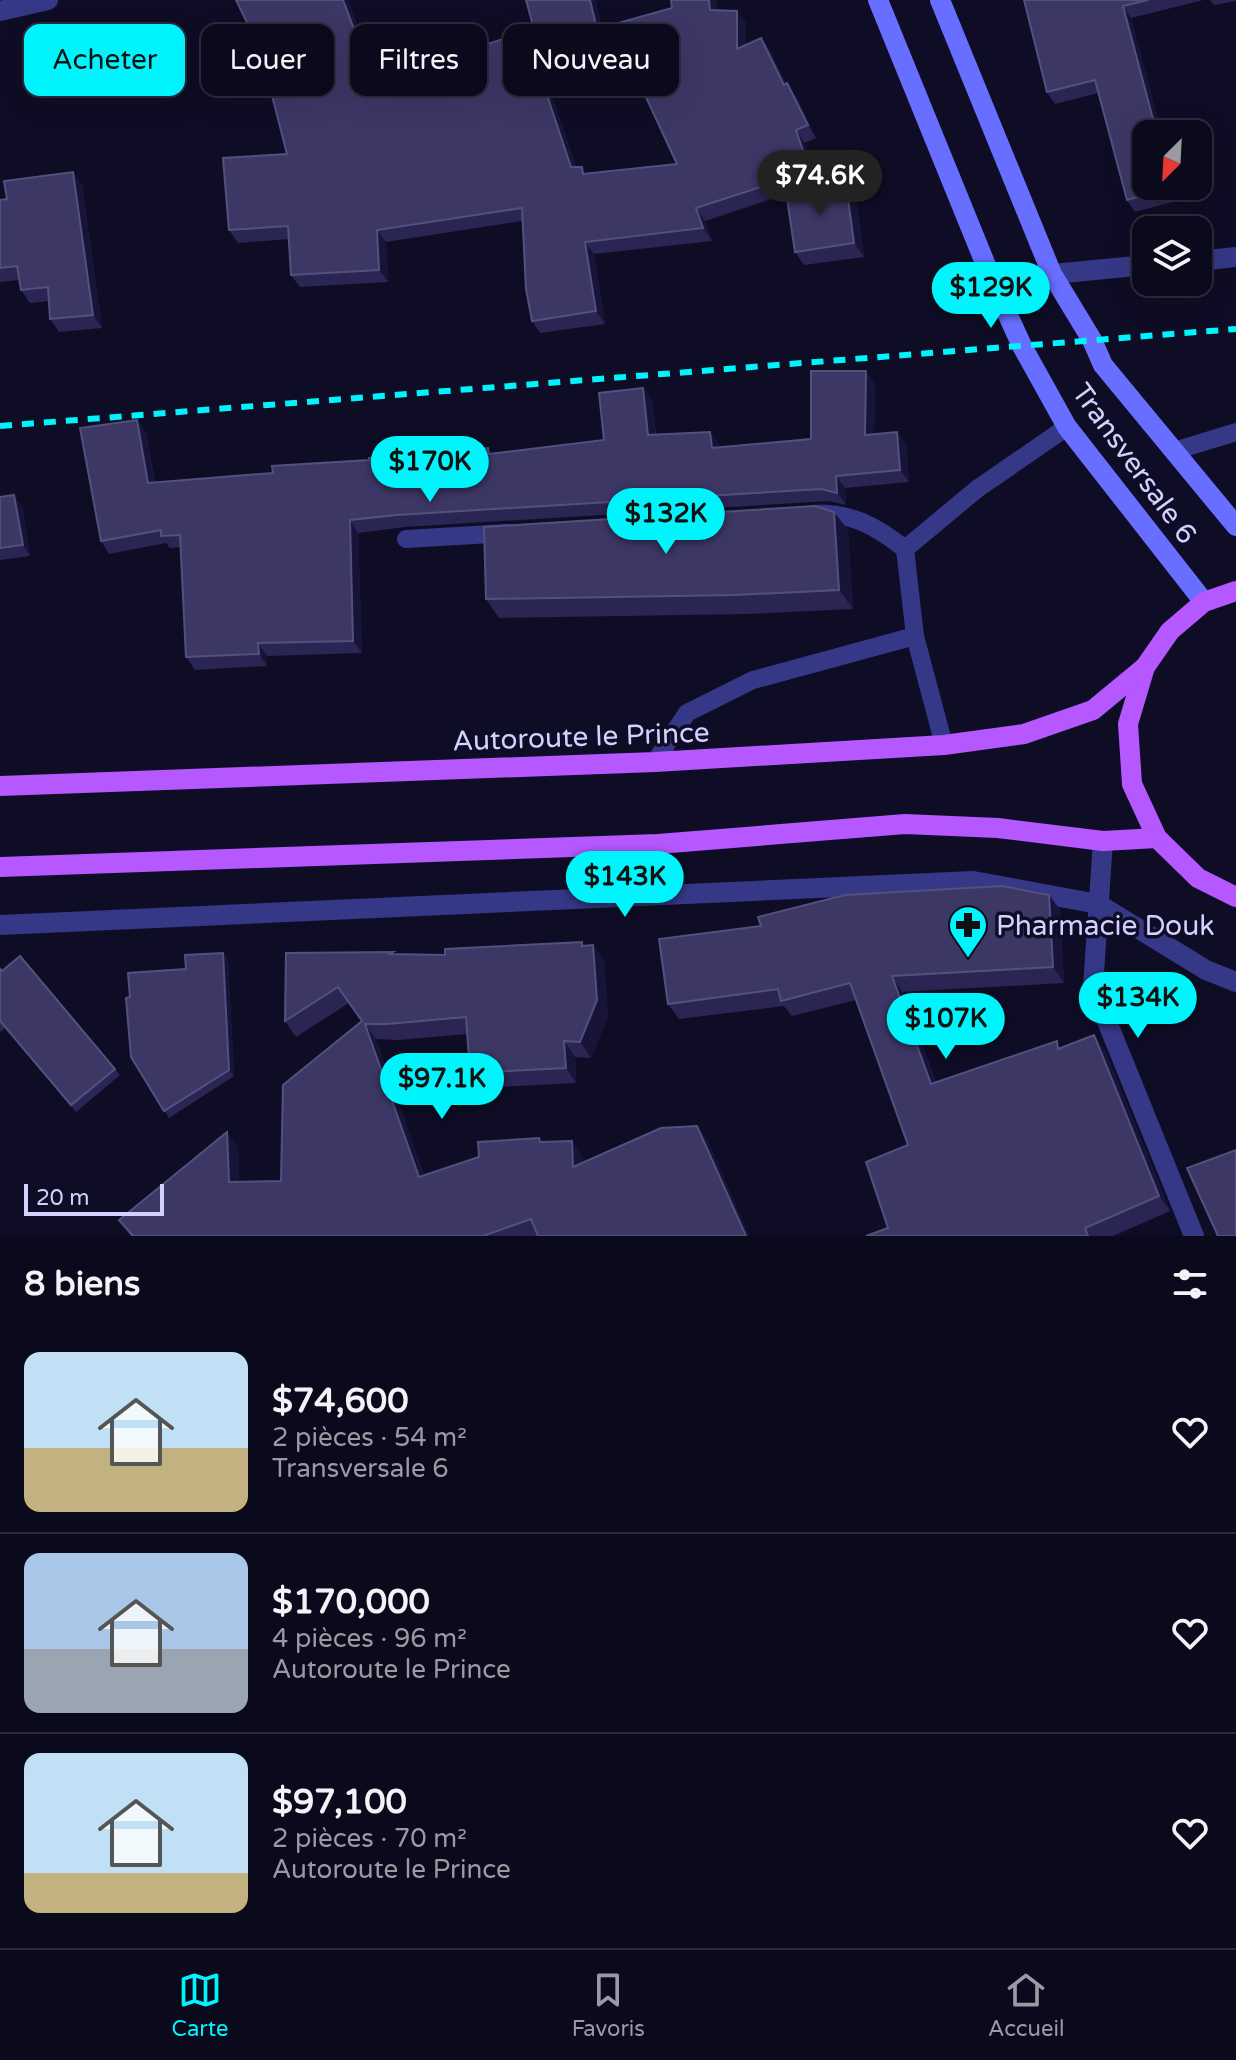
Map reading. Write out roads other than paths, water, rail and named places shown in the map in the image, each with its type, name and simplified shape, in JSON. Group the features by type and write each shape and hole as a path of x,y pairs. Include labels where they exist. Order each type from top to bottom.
{"main road":[{"name":"Transversale 6","path":"878,0 1022,346 1067,427 1204,602"},
{"name":"Transversale 6","path":"940,0 1052,274 1092,340 1103,365 1236,526"},
{"path":"1236,591 1204,602 1170,631 1145,667 1128,724 1132,784 1157,838 1198,878 1236,897"},
{"name":"Autoroute le Prince","path":"0,786 655,762 944,745 1024,734 1093,710 1145,667"},
{"path":"0,867 658,844 905,824 998,828 1103,841 1157,838"}],"street":[{"path":"0,11 48,0"},
{"path":"1212,260 1236,257"},
{"path":"992,280 1132,266"},
{"path":"1103,841 1093,987 1194,1236"},
{"path":"0,925 973,881 1098,904 1206,970 1236,982"}],"lane":[{"path":"905,549 977,489 1067,427"},
{"path":"1174,451 1236,432"},
{"path":"798,515 830,513 876,526 905,549 915,636 944,745"},
{"path":"406,539 531,532"},
{"path":"655,762 687,713 753,680 915,636"}],"railway":[{"path":"0,426 1236,329"}],"place":[{"name":"Pharmacie Douk","path":"968,959"}]}
